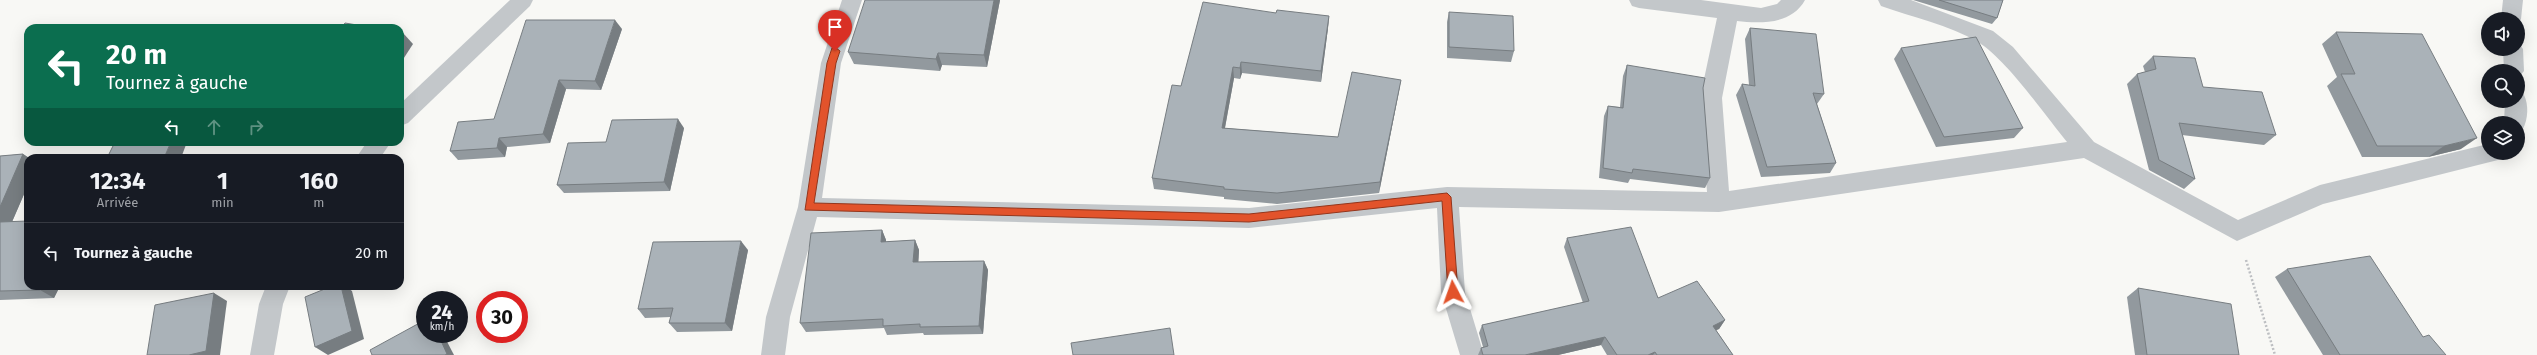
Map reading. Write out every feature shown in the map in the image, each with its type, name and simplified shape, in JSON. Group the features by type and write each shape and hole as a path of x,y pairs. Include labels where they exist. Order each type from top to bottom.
{"street":[{"path":"404,113 523,0"},
{"path":"773,355 778,317 809,207 831,63 852,0"},
{"path":"1639,0 1761,16 1783,10 1795,0"},
{"path":"1888,0 1970,29 1986,37 2006,53 2086,148 2237,231 2320,195 2481,155"},
{"path":"2511,12 2512,0"},
{"path":"1719,202 1711,98 1729,12"},
{"path":"370,154 377,146"},
{"path":"809,207 1249,218 1447,197 1719,202 2086,148"},
{"path":"1447,197 1453,292 1472,355"},
{"path":"262,355 271,304 276,290"}],"path":[{"path":"2237,231 2275,355"}],"building":[{"path":"865,0 994,0 984,55 938,53 936,59 848,52"},
{"path":"1939,0 2003,0 1997,18"},
{"path":"1203,2 1276,13 1277,10 1329,16 1321,71 1241,62 1240,68 1233,67 1222,128 1338,137 1352,72 1401,80 1380,182 1277,193 1224,189 1224,187 1152,178 1172,85 1181,86"},
{"path":"1449,12 1513,16 1514,51 1449,47"},
{"path":"526,20 615,20 595,81 559,80 543,134 499,138 497,148 450,151 458,122 494,119"},
{"path":"1750,28 1816,34 1824,94 1813,93 1836,163 1767,167 1742,84 1755,86"},
{"path":"2336,32 2422,34 2477,138 2444,146 2377,146 2341,74 2355,74"},
{"path":"1976,37 2023,128 1944,137 1901,48"},
{"path":"2153,56 2195,58 2203,87 2262,92 2276,135 2179,123 2195,179 2159,160 2137,74 2156,69"},
{"path":"1627,65 1705,78 1703,88 1710,178 1633,169 1632,173 1603,168 1608,106 1623,108"},
{"path":"678,119 664,182 557,185 568,143 606,142 612,120"},
{"path":"113,146 169,146 166,154 109,154"},
{"path":"23,154 0,207 0,156"},
{"path":"24,221 24,290 40,290 0,291 0,222"},
{"path":"1631,227 1658,298 1697,281 1725,320 1713,326 1733,355 1657,355 1655,352 1648,355 1617,355 1605,337 1525,355 1483,355 1481,348 1488,346 1482,325 1589,301 1567,238"},
{"path":"882,230 881,242 915,240 913,262 984,261 979,326 920,327 920,324 883,326 883,319 800,323 811,233"},
{"path":"741,241 725,323 669,323 673,308 638,309 653,242"},
{"path":"2370,256 2423,337 2429,335 2446,355 2340,355 2287,269"},
{"path":"2138,288 2231,304 2239,355 2147,355"},
{"path":"322,290 342,290 352,331 315,347 305,297"},
{"path":"214,293 206,351 189,355 147,355 155,305"},
{"path":"416,325 416,343 442,343 447,354 372,355 370,350"},
{"path":"1170,328 1174,355 1073,355 1071,343"}],"route":[{"path":"835,51 831,63 809,207 1249,218 1447,197 1453,292"}]}
